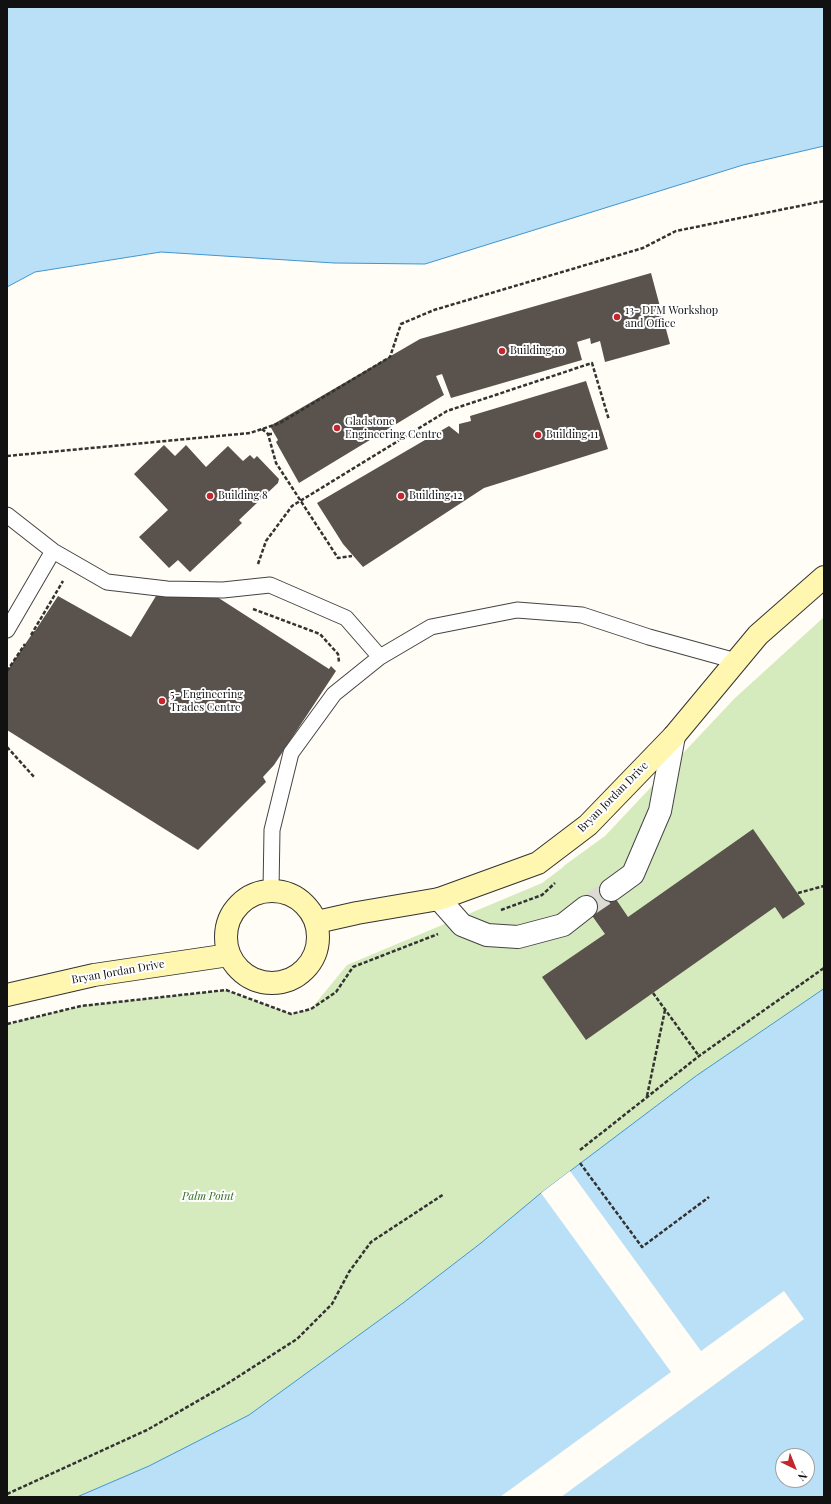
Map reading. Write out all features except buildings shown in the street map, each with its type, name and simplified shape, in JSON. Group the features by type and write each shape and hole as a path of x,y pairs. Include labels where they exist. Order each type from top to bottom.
{"main road":[{"name":"Bryan Jordan Drive","path":"317,922 439,898 538,863 588,825 674,736 758,635 824,577"},
{"path":"271,890 284,891 299,898 310,909 317,922 319,938 316,954 307,968 294,978 279,983 264,983 249,978 237,968 229,955 226,937 229,919 239,904 253,894 271,890"},
{"name":"Bryan Jordan Drive","path":"7,994 94,975 229,955"}],"street":[{"path":"610,890 633,874 660,812 674,736"},
{"path":"439,898 462,925 487,935 518,937 563,925 586,908"}],"lane":[{"path":"7,515 53,551 107,582 167,589 223,590 270,585 346,618 380,657"},
{"path":"7,630 53,551"},
{"path":"271,890 272,830 291,753 334,694 380,657 431,627 517,610 582,615 649,637 736,661"}],"path":[{"path":"7,456 250,433 280,423 390,357 401,324 434,310 643,248 676,231 824,201"},
{"path":"236,588 256,569 266,540 292,506 447,411 592,363 609,420"},
{"path":"262,429 268,434 276,463 338,558 352,556"},
{"path":"268,434 274,434"},
{"path":"42,571 70,584"},
{"path":"250,608 320,634 338,654 339,666"},
{"path":"7,747 35,778"},
{"path":"498,911 542,895 564,876 566,869 554,851"},
{"path":"798,893 824,886"},
{"path":"7,1024 81,1006 226,990 291,1014 311,1009 336,992 353,967 462,925"},
{"path":"580,1150 699,1056 824,968"},
{"path":"653,993 699,1056"},
{"path":"646,1097 665,1010"},
{"path":"580,1163 642,1247 709,1197"},
{"path":"7,1494 147,1430 222,1387 297,1339 332,1304 349,1272 371,1242 444,1194"}],"green space":[{"name":"Palm Point","path":"824,617 824,989 696,1076 541,1193 481,1243 403,1303 249,1415 149,1466 77,1497 7,1497 7,1024 81,1006 226,990 291,1014 311,1009 347,965 542,883 605,836 735,698"}],"water":[{"path":"7,7 824,7 824,146 743,165 425,264 334,263 161,252 35,272 7,287"},
{"path":"824,989 824,1497 77,1497 149,1466 249,1415 403,1303 481,1243 541,1193 696,1076"}],"pier":[{"path":"570,1171 701,1351 784,1291 804,1319 561,1497 500,1497 671,1372 541,1193"}],"tunnel":[{"path":"586,907 611,890"}],"place":[{"name":"13- DFM Workshop and Office","path":"617,317"},
{"name":"Building 10","path":"502,351"},
{"name":"Gladstone Engineering Centre","path":"337,428"},
{"name":"Building 11","path":"538,435"},
{"name":"Building 8","path":"210,496"},
{"name":"Building 12","path":"401,496"},
{"name":"5- Engineering Trades Centre","path":"162,701"}]}
